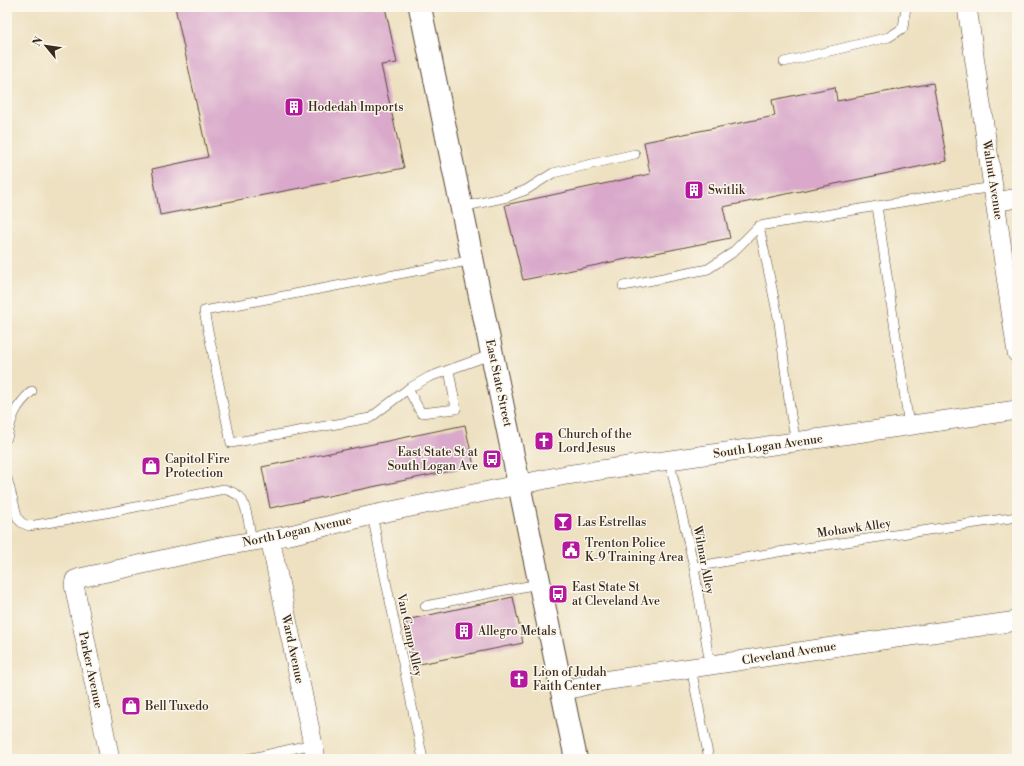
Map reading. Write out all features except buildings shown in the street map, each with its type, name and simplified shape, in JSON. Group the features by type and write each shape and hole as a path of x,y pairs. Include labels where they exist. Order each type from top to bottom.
{"street":[{"name":"East State Street","path":"420,7 493,354 538,584 576,759"},
{"name":"Walnut Avenue","path":"967,7 1017,353"},
{"path":"995,194 1017,198"},
{"name":"South Logan Avenue","path":"519,484 566,475 670,459 1017,410"},
{"name":"North Logan Avenue","path":"75,580 224,546 261,540 519,484"},
{"name":"Ward Avenue","path":"261,540 315,751"},
{"name":"Parker Avenue","path":"75,580 74,586 110,759"},
{"name":"Cleveland Avenue","path":"562,691 603,681 1017,621"}],"lane":[{"path":"784,62 889,37 903,28 906,7"},
{"path":"462,207 507,197 526,190 553,173 635,154"},
{"path":"623,286 708,269 732,253 759,226 877,206 995,194"},
{"path":"877,206 909,426"},
{"path":"759,226 779,322 791,416 796,442"},
{"path":"473,260 204,311 231,443 370,418 408,389 429,377 493,354"},
{"path":"408,389 421,413 456,409 449,370"},
{"path":"7,438 12,415 20,402 32,391"},
{"name":"Wilmar Alley","path":"670,459 694,567 710,665"},
{"path":"7,478 18,519 22,523 29,526 224,490 233,492 241,498 247,518 261,540"},
{"name":"Van Camp Alley","path":"372,516 423,759"},
{"name":"Mohawk Alley","path":"694,567 786,550 1017,517"},
{"path":"425,606 538,584"},
{"path":"691,668 709,759"},
{"path":"247,759 315,751"}],"place":[{"name":"Hodedah Imports","path":"294,107"},
{"name":"Switlik","path":"694,190"},
{"name":"Church of the Lord Jesus","path":"544,441"},
{"name":"East State St at South Logan Ave","path":"492,459"},
{"name":"Capitol Fire Protection","path":"151,466"},
{"name":"Las Estrellas","path":"563,522"},
{"name":"Trenton Police K-9 Training Area","path":"571,550"},
{"name":"East State St at Cleveland Ave","path":"558,594"},
{"name":"Allegro Metals","path":"464,631"},
{"name":"Lion of Judah Faith Center","path":"519,679"},
{"name":"Bell Tuxedo","path":"131,706"}]}
